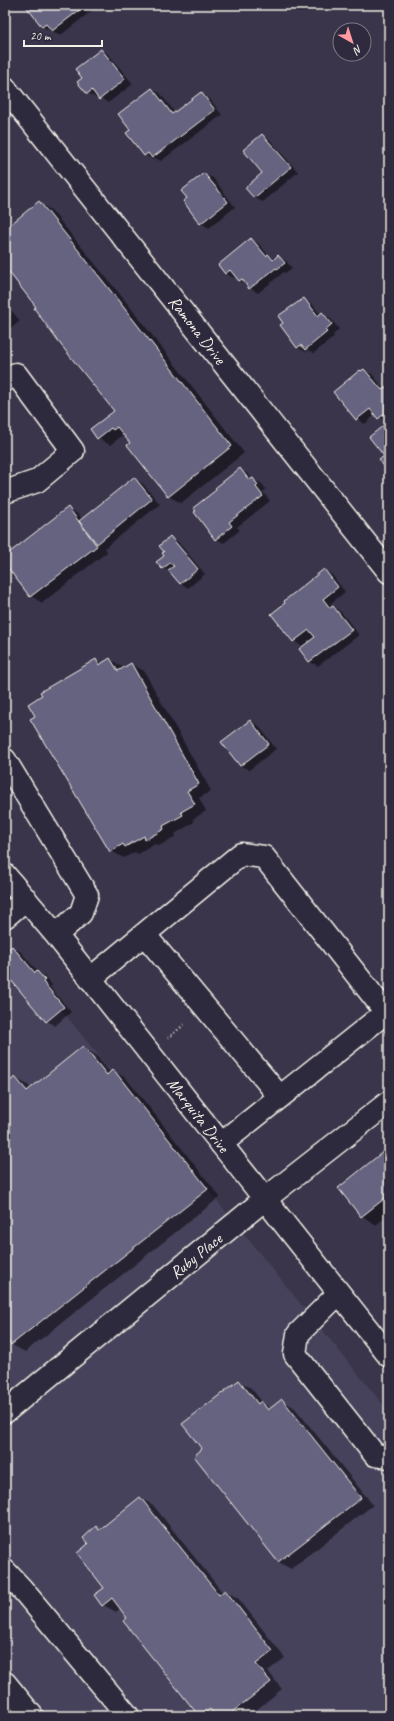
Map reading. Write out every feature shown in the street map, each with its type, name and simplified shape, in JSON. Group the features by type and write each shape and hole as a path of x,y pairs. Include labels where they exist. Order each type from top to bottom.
{"street":[{"name":"Ramona Drive","path":"5,88 389,572"},
{"path":"5,380 16,374 73,451 37,481 5,492"},
{"path":"5,760 87,896 81,912 56,936"},
{"path":"90,979 241,854 264,857 388,1013 221,1144"},
{"name":"Marquita Drive","path":"5,875 56,936 389,1356"},
{"path":"5,917 26,900"},
{"path":"144,934 280,1097"},
{"name":"Ruby Place","path":"6,1409 265,1199 389,1102"},
{"path":"339,1293 298,1334 295,1354 382,1456"},
{"path":"5,1571 21,1588 128,1716"},
{"path":"5,1683 32,1716"}],"path":[{"path":"168,1038 181,1028"}],"shaded area":[{"path":"5,941 389,1412 389,1716 5,1716"}],"building":[{"path":"25,5 86,5 52,31 46,24 42,27"},
{"path":"101,49 125,79 99,100 92,90 87,94 77,82 82,78 75,69"},
{"path":"152,88 172,114 201,92 215,110 152,158 148,153 144,156 126,133 130,130 118,114"},
{"path":"262,134 291,167 254,198 245,188 262,173 243,150"},
{"path":"204,173 228,202 200,224 183,201 187,198 181,191"},
{"path":"39,201 232,446 168,497 127,445 130,443 117,427 113,430 111,428 97,439 90,429 114,411 57,340 34,308 36,307 5,267 5,229"},
{"path":"251,238 266,256 268,254 273,260 278,255 285,263 277,269 276,268 249,289 242,279 239,281 230,270 225,274 218,265"},
{"path":"304,298 318,316 322,312 332,324 325,330 327,332 305,350 301,345 297,348 280,325 283,323 278,316"},
{"path":"5,308 10,314 5,318"},
{"path":"364,369 382,390 388,385 389,387 389,410 378,419 370,409 356,420 333,392 360,370 361,371"},
{"path":"389,421 388,471 379,460 384,456 369,437"},
{"path":"240,468 249,480 253,478 258,485 256,487 263,496 229,522 232,526 215,540 194,512 196,511 193,508"},
{"path":"134,477 152,499 97,544 79,521"},
{"path":"68,507 97,546 30,597 5,564 5,556"},
{"path":"170,536 198,569 180,584 168,570 174,566 170,563 162,569 156,562 164,556 162,553 164,552 159,546"},
{"path":"324,569 338,587 323,599 330,608 333,606 352,630 309,662 299,649 315,637 309,630 293,642 271,614 285,603 284,601"},
{"path":"110,658 118,671 131,663 199,784 187,791 195,804 181,812 183,815 163,826 164,829 145,840 144,836 125,847 123,844 110,852 30,719 35,716 28,704 42,695 40,692 96,659 99,665"},
{"path":"250,720 269,744 240,766 221,742"},
{"path":"12,946 35,973 37,971 45,980 43,982 64,1007 46,1022 5,973 5,952"},
{"path":"83,1046 107,1075 113,1069 208,1189 11,1345 5,1337 5,1085 15,1077 27,1091"},
{"path":"389,1147 389,1195 361,1217 338,1188"},
{"path":"239,1380 258,1404 261,1401 268,1410 282,1399 361,1498 278,1562 194,1456 202,1449 182,1424"},
{"path":"140,1497 219,1595 225,1590 273,1651 256,1664 271,1682 227,1716 215,1716 210,1709 199,1716 123,1621 127,1618 112,1598 102,1606 94,1595 104,1588 77,1553 88,1544 83,1538 96,1526 99,1530"}]}
